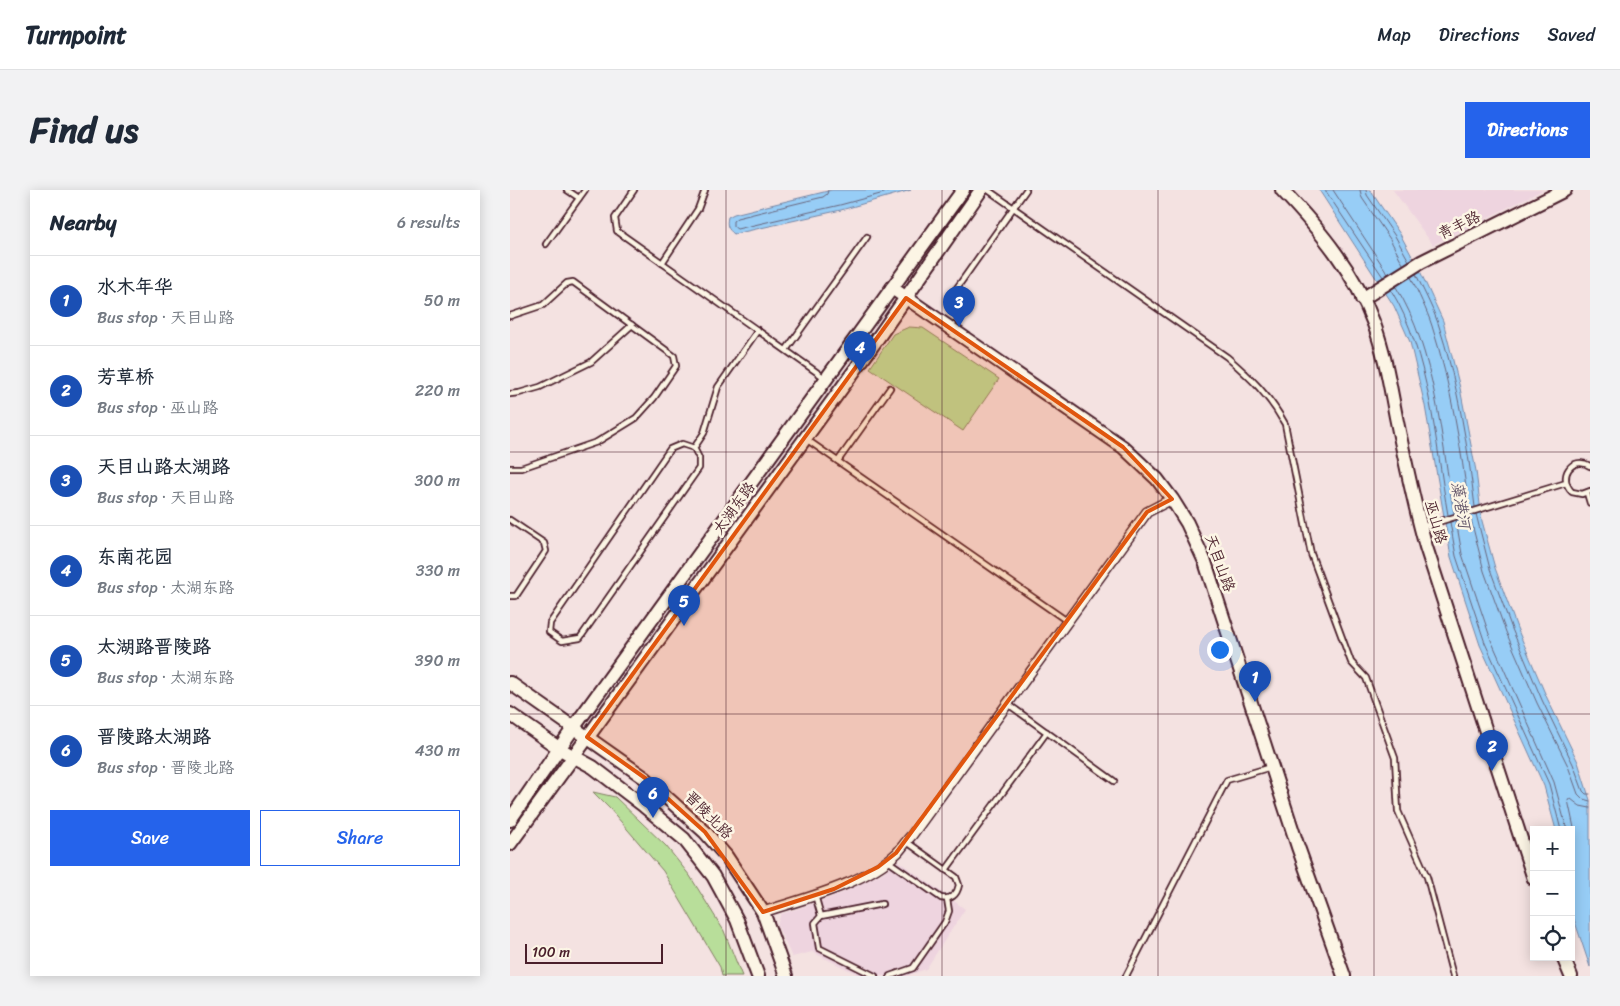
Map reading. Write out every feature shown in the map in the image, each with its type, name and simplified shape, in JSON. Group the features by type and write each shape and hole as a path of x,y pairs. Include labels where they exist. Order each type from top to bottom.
{"main road":[{"name":"太湖东路","path":"510,820 574,727 964,190"},
{"name":"太湖东路","path":"510,844 906,298 981,190"},
{"name":"巫山路","path":"1282,190 1313,222 1332,247 1352,278 1373,323 1383,352 1412,498 1426,525 1532,871"},
{"name":"青丰路","path":"1362,300 1421,262 1565,190"},
{"name":"天目山路","path":"892,288 1122,447 1157,479 1172,499 1187,523 1205,562 1344,976"},
{"name":"晋陵北路","path":"510,683 645,778 705,832 726,856 764,912 786,976"},
{"path":"510,714 560,749 593,767 684,839 713,876 737,920 758,976"},
{"path":"1565,961 1571,976"}],"street":[{"path":"764,912 834,889 878,867 896,853 1147,512 1172,499"}],"lane":[{"path":"567,190 579,198"},
{"path":"546,244 585,190"},
{"path":"634,190 615,218 617,231 826,379"},
{"path":"662,263 698,209 705,190"},
{"path":"988,190 1227,357 1254,381 1274,405 1285,424 1311,554 1351,662 1366,678 1395,758 1398,811 1427,878 1453,976"},
{"path":"954,292 1026,190"},
{"path":"786,350 867,238"},
{"path":"510,316 543,304 567,283 573,282 674,356 676,366 654,398 636,418 597,442 521,468 510,468"},
{"path":"510,394 540,387 591,362 632,325"},
{"path":"694,448 704,432 718,387 758,330"},
{"path":"838,461 890,388"},
{"path":"805,438 1067,621"},
{"path":"682,444 694,448 699,458 699,468 580,638 562,641 549,632 550,623 670,449 682,444"},
{"path":"1589,464 1579,463 1573,465 1565,476 1566,483 1572,492 1577,494 1589,492 1590,504"},
{"path":"1426,525 1566,483"},
{"path":"510,520 544,543 546,551 516,596 510,596"},
{"path":"1007,704 1114,781"},
{"path":"946,870 1047,732"},
{"path":"1126,976 1227,780 1272,766"},
{"path":"887,860 941,898 947,899 954,895 959,885 956,876 906,841"},
{"path":"815,895 820,916"},
{"path":"890,976 913,968 946,922 949,912 947,899"},
{"path":"875,976 819,948 815,923 820,916 882,904"}],"highlighted area":[{"path":"906,298 1123,447 1172,499 1147,512 896,853 878,867 834,889 763,912 705,832 645,778 587,737"}],"shaded area":[{"path":"1393,190 1543,190 1433,245"},
{"path":"898,861 965,909 926,969 906,976 861,976 812,952 792,957 777,925 781,914 836,896 881,874"}],"green space":[{"path":"909,327 923,328 999,379 963,431 870,368 893,334"},
{"path":"593,792 615,797 666,846 690,876 724,931 742,976 722,976 720,967 663,871"}],"water":[{"path":"832,190 911,190 841,210 734,234 728,227 728,217 734,214"},
{"name":"藻港河","path":"1319,190 1370,190 1400,234 1420,271 1443,321 1460,388 1476,471 1482,521 1495,568 1517,628 1547,698 1578,762 1590,800 1590,967 1575,922 1575,826 1555,826 1544,786 1480,645 1451,557 1425,406 1410,342 1394,306"}],"place":[{"name":"天目山路太湖路","path":"959,327"},
{"name":"东南花园","path":"860,372"},
{"name":"太湖路晋陵路","path":"684,626"},
{"name":"水木年华","path":"1255,702"},
{"name":"芳草桥","path":"1492,771"},
{"name":"晋陵路太湖路","path":"653,818"}]}
